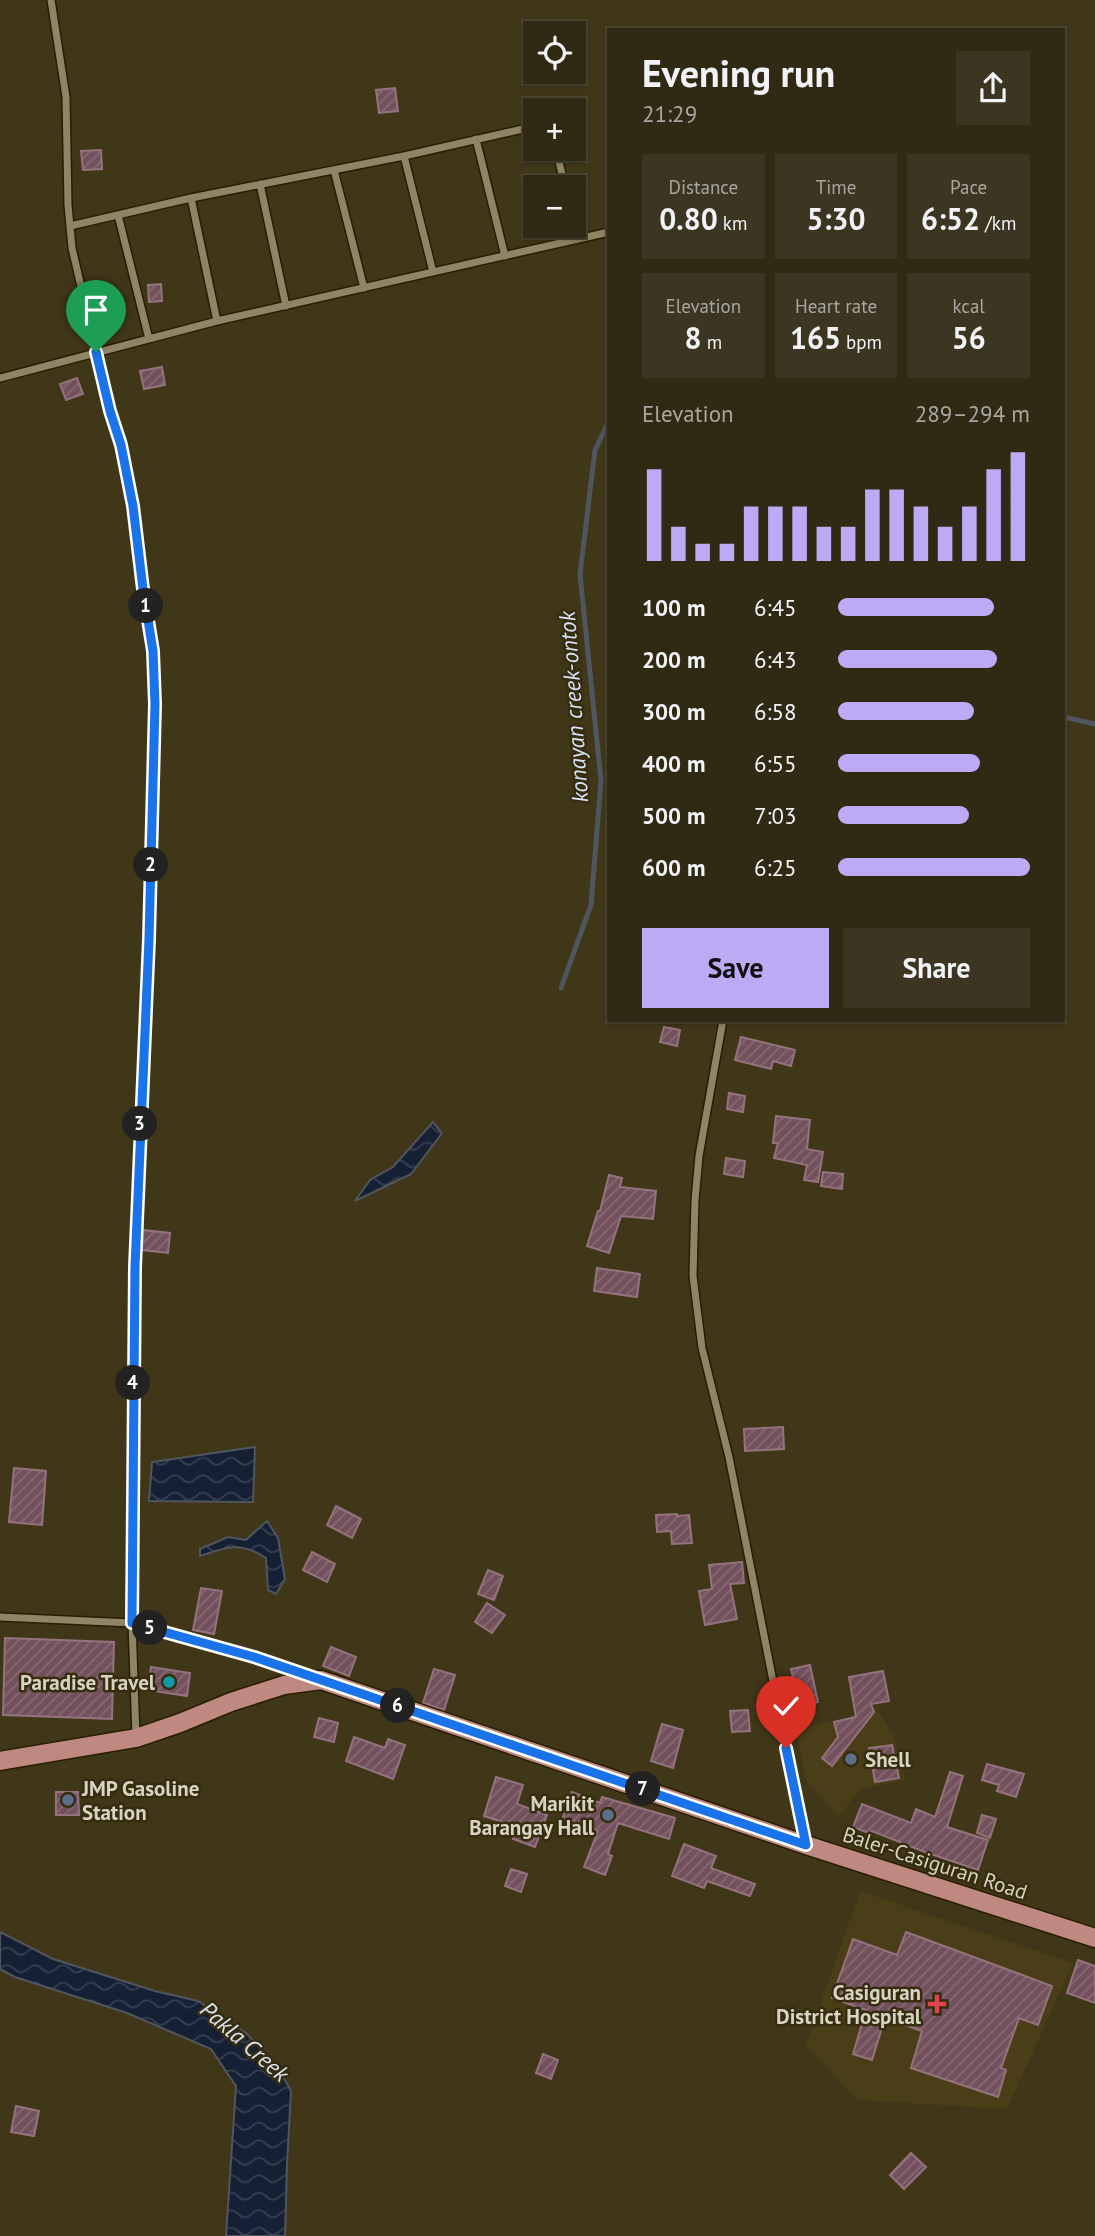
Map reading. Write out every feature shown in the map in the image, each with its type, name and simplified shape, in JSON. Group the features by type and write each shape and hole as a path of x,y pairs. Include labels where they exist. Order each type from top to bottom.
{"main road":[{"name":"Baler-Casiguran Road","path":"0,1761 136,1738 284,1685 321,1680 806,1845 1095,1938"}],"street":[{"path":"51,0 66,97 72,248 110,411 121,445 133,506 153,651 155,704 149,939 135,1267 132,1623 136,1738"},
{"path":"70,226 523,129"},
{"path":"477,139 505,256"},
{"path":"404,156 433,272"},
{"path":"334,170 364,288"},
{"path":"260,184 286,306"},
{"path":"191,198 217,321"},
{"path":"118,215 149,339"},
{"path":"0,377 217,321 607,232"},
{"path":"723,1022 699,1156 693,1276 702,1348 729,1457 806,1845"},
{"path":"0,1616 132,1623 254,1657 321,1680"}],"shaded area":[{"name":"Shell","path":"877,1709 895,1739 905,1780 860,1789 839,1816 805,1778 796,1731"},
{"name":"Casiguran District Hospital","path":"860,1891 1073,1963 1007,2109 857,2100 806,2045"}],"water":[{"path":"433,1122 442,1133 411,1174 355,1201 370,1180 393,1167"},
{"path":"255,1447 253,1502 149,1501 152,1462"},
{"path":"267,1521 278,1538 285,1579 276,1594 268,1590 266,1558 249,1549 233,1547 200,1556 200,1549 228,1537 246,1540"},
{"name":"Pakla Creek","path":"0,1932 53,1959 155,1991 198,2001 246,2033 277,2066 291,2091 285,2236 226,2236 236,2086 211,2049 127,2013 15,1977 0,1969"}],"building":[{"path":"395,88 398,111 379,113 376,90"},
{"path":"101,150 102,169 83,170 81,151"},
{"path":"161,284 162,301 149,302 148,285"},
{"path":"162,367 165,385 144,389 140,371"},
{"path":"77,378 83,394 66,400 60,384"},
{"path":"664,1027 680,1030 677,1046 660,1042"},
{"path":"741,1037 795,1050 791,1066 773,1061 771,1069 735,1060"},
{"path":"729,1093 745,1096 743,1112 727,1109"},
{"path":"776,1116 810,1120 807,1149 823,1152 818,1182 804,1180 807,1165 774,1158 778,1143 773,1143"},
{"path":"726,1158 745,1161 743,1177 724,1174"},
{"path":"823,1172 843,1174 842,1189 821,1186"},
{"path":"609,1175 622,1178 620,1187 656,1191 653,1219 621,1216 609,1253 587,1246"},
{"path":"143,1230 170,1233 168,1253 142,1250"},
{"path":"597,1268 640,1274 637,1297 594,1291"},
{"path":"783,1427 784,1449 745,1451 744,1429"},
{"path":"14,1468 46,1471 42,1525 9,1522"},
{"path":"336,1506 361,1519 352,1538 327,1525"},
{"path":"656,1515 689,1515 692,1543 672,1544 671,1531 657,1532"},
{"path":"312,1552 335,1564 327,1582 303,1570"},
{"path":"742,1562 744,1583 730,1584 737,1619 705,1625 699,1591 712,1589 709,1565"},
{"path":"488,1570 503,1576 494,1600 478,1594"},
{"path":"201,1588 222,1591 214,1634 193,1630"},
{"path":"487,1603 505,1615 492,1633 475,1622"},
{"path":"5,1638 114,1642 112,1719 3,1715"},
{"path":"331,1647 356,1657 349,1676 323,1666"},
{"path":"810,1665 818,1702 799,1706 791,1669"},
{"name":"Paradise Travel","path":"151,1667 190,1673 187,1696 148,1690"},
{"path":"434,1669 455,1675 444,1710 423,1703"},
{"path":"883,1671 889,1701 871,1704 874,1712 832,1766 822,1758 838,1737 834,1722 856,1717 849,1677"},
{"path":"748,1710 750,1731 732,1732 730,1711"},
{"path":"319,1718 338,1723 334,1742 314,1737"},
{"path":"662,1724 683,1730 673,1768 651,1761"},
{"path":"354,1737 385,1748 388,1739 405,1745 393,1779 346,1761"},
{"path":"892,1745 899,1778 875,1782 869,1748"},
{"path":"987,1764 1024,1774 1016,1797 997,1791 999,1785 982,1780"},
{"path":"950,1772 963,1776 947,1827 988,1840 978,1870 872,1831 871,1834 853,1827 862,1804 911,1823 916,1809 935,1817"},
{"path":"496,1777 523,1785 517,1804 547,1815 535,1847 513,1839 518,1827 484,1816"},
{"path":"56,1792 78,1792 79,1815 56,1815"},
{"path":"572,1792 600,1803 602,1797 675,1818 669,1839 618,1823 608,1854 612,1856 605,1875 584,1867 598,1831 563,1817"},
{"path":"982,1815 996,1819 990,1838 977,1833"},
{"path":"684,1844 716,1856 711,1868 755,1884 750,1896 707,1881 704,1888 672,1876"},
{"path":"511,1869 527,1874 521,1892 505,1886"},
{"path":"906,1932 1052,1986 1038,2025 1019,2018 1001,2068 1006,2070 998,2097 911,2068 922,2031 885,2018 872,2060 853,2054 866,2010 832,1998 853,1939 897,1955"},
{"path":"1078,1960 1095,1966 1095,2003 1067,1993"},
{"path":"543,2054 558,2060 551,2079 536,2073"},
{"path":"16,2106 39,2111 34,2136 11,2132"},
{"path":"911,2153 926,2167 904,2189 890,2175"}],"waterway":[{"name":"konayan creek-ontok","path":"561,988 591,905 601,781 580,574 595,450 607,425"},
{"name":"konayan creek-ontok","path":"1065,717 1095,724"}],"place":[{"name":"Paradise Travel","path":"169,1682"},
{"name":"Shell","path":"851,1759"},
{"name":"JMP Gasoline Station","path":"68,1800"},
{"name":"Marikit Barangay Hall","path":"608,1815"},
{"name":"Casiguran District Hospital","path":"937,2004"}],"route":[{"path":"96,352 121,445 133,506 153,651 155,704 149,939 135,1267 132,1623 254,1657 806,1845 786,1748"}]}
